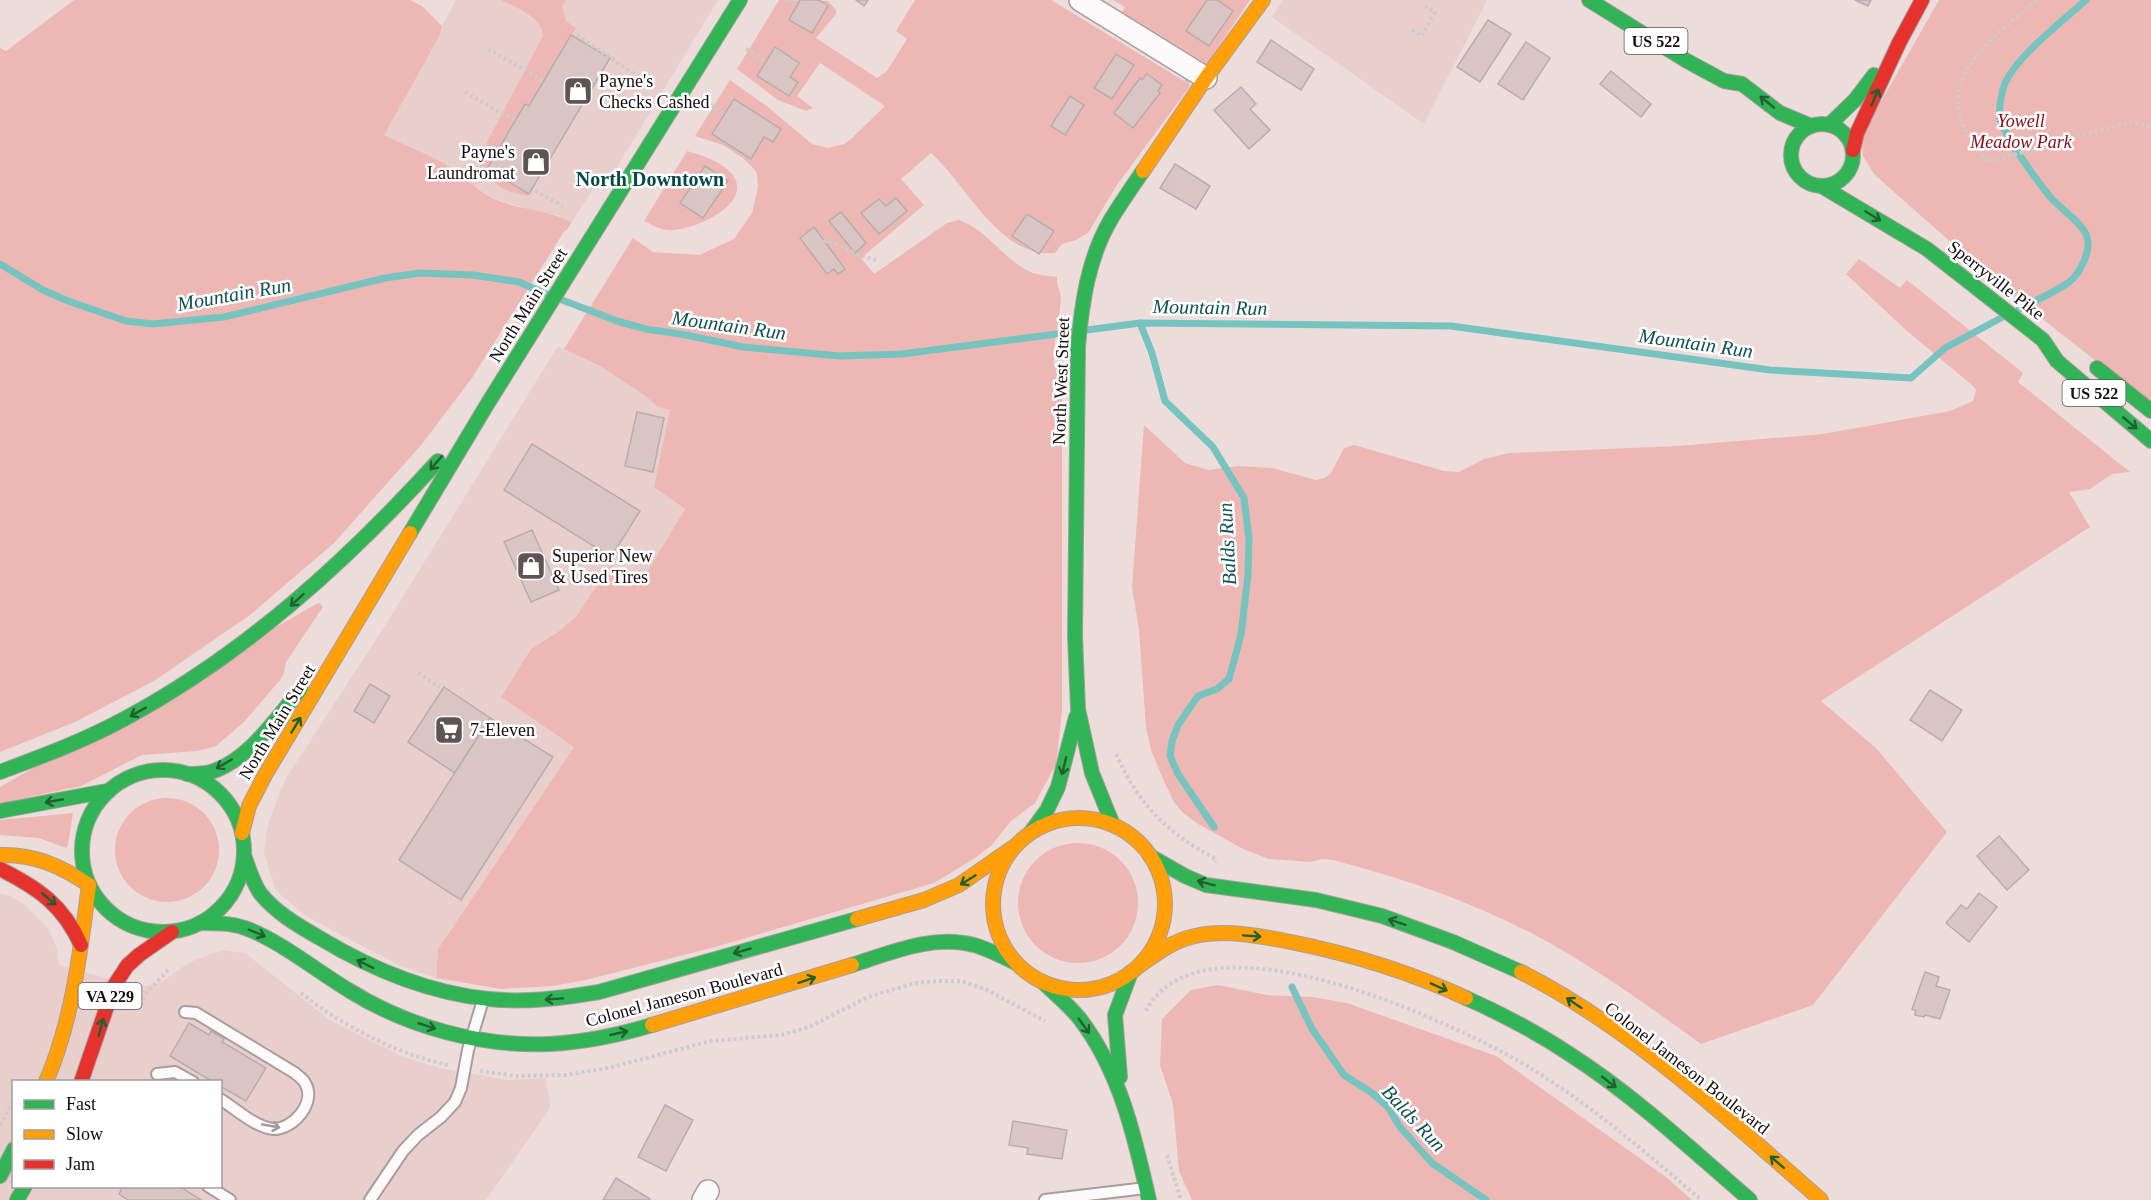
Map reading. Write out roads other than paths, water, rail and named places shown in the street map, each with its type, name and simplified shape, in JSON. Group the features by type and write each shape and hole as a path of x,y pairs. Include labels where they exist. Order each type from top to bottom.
{"main road":[{"name":"North Main Street","path":"242,833 249,806 265,775 488,403 740,0"},
{"name":"North West Street","path":"1113,825 1092,773 1078,709 1075,636 1078,366 1082,306 1091,265 1109,222 1206,78 1263,0"},
{"name":"US 522","path":"1589,0 1724,81 1742,84 1780,113 1811,126 1829,125"},
{"path":"1823,187 1837,183 1852,166 1857,133 1922,0"},
{"path":"1857,175 1846,135 1829,125 1854,100 1899,43"},
{"name":"US 522","path":"1724,81 1733,97"},
{"path":"1791,163 1793,142 1801,132 1811,126"},
{"name":"US 522","path":"1781,143 1793,170 1803,180 1823,187"},
{"name":"Sperryville Pike","path":"1823,187 1927,249 2043,340 2057,360 2151,441"},
{"name":"Sperryville Pike","path":"1894,213 1927,249"},
{"name":"Sperryville Pike","path":"2043,340 2064,341"},
{"name":"US 522","path":"2090,362 2151,411"},
{"path":"0,772 60,750 123,720 231,654 278,617 344,559 427,474 488,403"},
{"name":"North Main Street","path":"187,774 210,772 229,762 250,746 352,632"},
{"name":"North West Street","path":"1031,832 1047,810 1058,787 1078,709"},
{"name":"North Main Street","path":"82,1080 94,1048 105,1008 117,980 139,955 172,932 200,923 218,911 229,898 237,883 244,855 242,833 237,817 228,803 210,785 187,774 170,770 145,772 121,781 107,791 96,804 83,835 81,852 83,869 88,885 97,900 123,922 147,930 172,932"},
{"path":"0,811 107,791"},
{"path":"1147,1194 1122,1097 1115,1014 1135,969 1154,947 1163,925 1165,901 1161,877 1150,856 1139,843 1113,825 1085,818 1057,821 1031,832 1015,846 1000,867 993,891 993,917 1001,942 1016,963 1029,975 1062,989 1098,988 1116,982 1135,969 1168,947 1193,936 1228,934 1260,936 1345,954 1430,983 1477,1003 1538,1034 1616,1086 1750,1200"},
{"name":"Colonel Jameson Boulevard","path":"244,855 253,881 276,910 314,935 385,974 447,993 483,999 529,1001 564,999 599,992 924,900 959,885 1015,846"},
{"path":"0,855 22,855 46,860 69,871 88,885"},
{"name":"Colonel Jameson Boulevard","path":"1150,856 1206,885 1324,902 1413,927 1487,957 1526,976 1564,997 1638,1047 1703,1098 1821,1200"},
{"path":"0,870 23,880 45,895 69,919 81,945"},
{"name":"North Main Street","path":"47,1080 64,1035 78,973 88,885"},
{"name":"Colonel Jameson Boulevard","path":"200,923 223,923 264,936 370,1004 403,1018 472,1038 515,1044 549,1044 624,1033 787,987 926,943 948,940 980,945 1016,963"},
{"path":"1044,983 1082,1020 1093,1037 1122,1097"},
{"path":"0,1176 12,1153"}],"street":[{"path":"1080,0 1206,78"}],"lane":[{"path":"370,1200 403,1150 455,1102 483,999"},
{"path":"185,1012 196,1014 295,1073 302,1078 308,1089 307,1100 298,1117 289,1126 279,1129 264,1126 222,1100"},
{"path":"157,1074 175,1072 189,1080"},
{"path":"211,1188 230,1200"},
{"path":"1045,1200 1147,1194"}],"waterway":[{"name":"Mountain Run","path":"2019,309 2073,279 2087,254 2088,240 2079,224 2045,191 2007,135 2000,117 2002,92 2016,66 2086,0"},
{"name":"Mountain Run","path":"0,264 43,290 68,301 126,321 153,324 224,317 385,278 420,273 473,275 519,282 546,294"},
{"name":"Mountain Run","path":"562,300 620,322 646,329 743,347 839,356 902,354 1073,332"},
{"name":"Mountain Run","path":"1087,330 1140,323 1451,326 1770,370 1911,378 1945,348 2001,318"},
{"name":"Balds Run","path":"1140,323 1152,353 1165,401 1213,447 1244,498 1249,538 1248,575 1241,635 1229,679 1217,689 1198,696 1178,725 1172,741 1170,756 1178,774 1214,827"},
{"name":"Balds Run","path":"1292,987 1312,1029 1344,1075 1372,1093 1388,1107 1400,1127 1432,1163 1486,1200"}],"place":[{"name":"Payne's Checks Cashed","path":"578,91"},
{"name":"Payne's Laundromat","path":"536,162"},
{"name":"Superior New & Used Tires","path":"531,566"},
{"name":"7-Eleven","path":"449,730"}],"district":[{"name":"North Downtown","path":"650,179"}],"park label":[{"name":"Yowell Meadow Park","path":"2021,131"}]}
